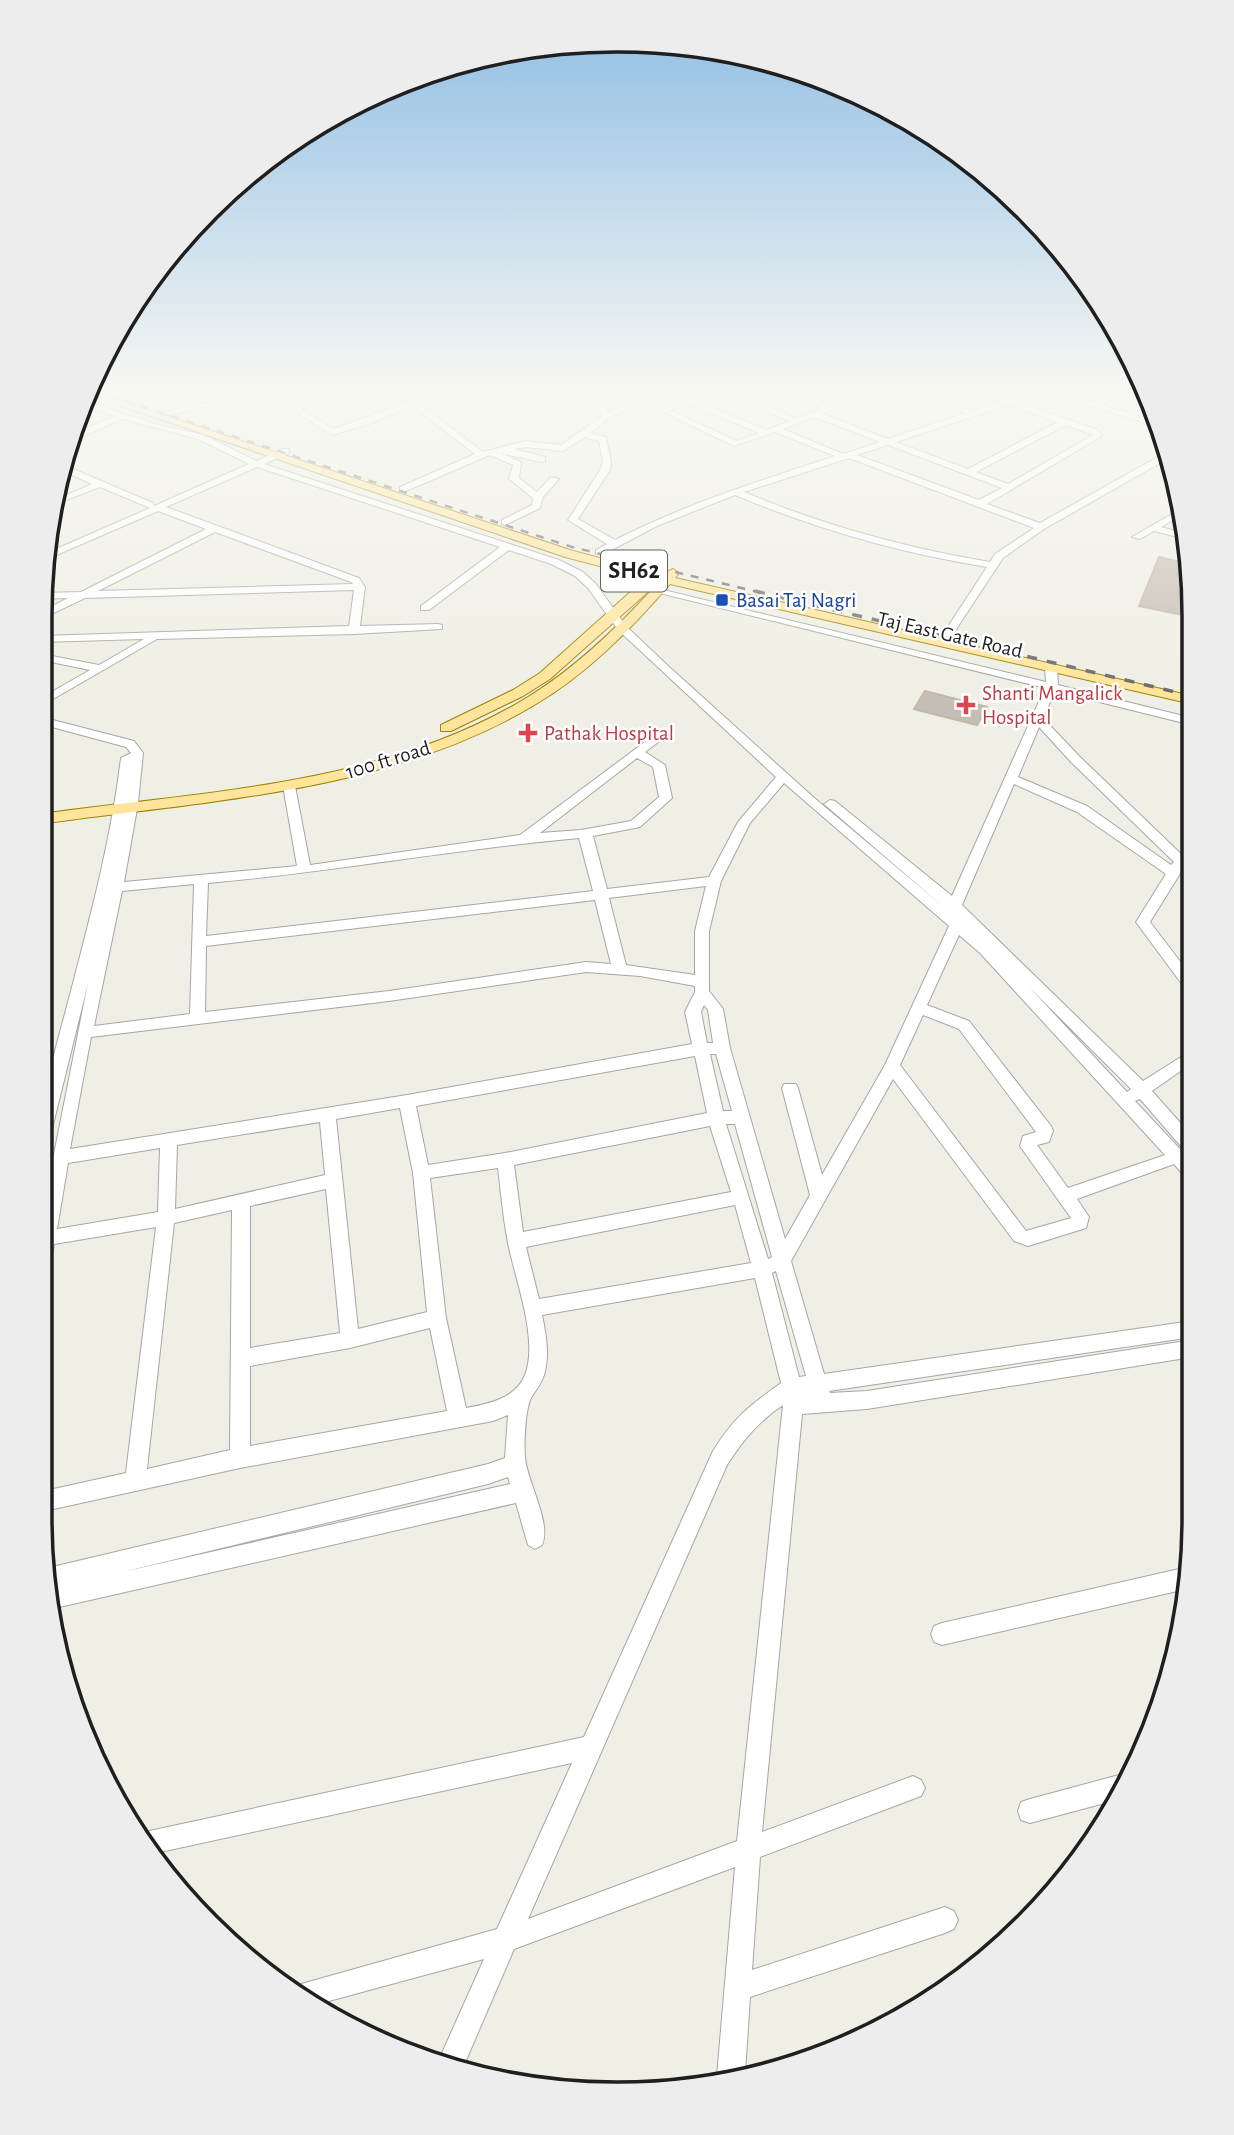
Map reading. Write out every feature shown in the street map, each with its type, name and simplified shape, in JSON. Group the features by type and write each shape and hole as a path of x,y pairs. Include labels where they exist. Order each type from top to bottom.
{"main road":[{"name":"SH62","path":"383,491 480,526 665,577 1182,698"},
{"name":"Taj East Gate Road","path":"408,491 600,552 665,577 948,634 1182,691"},
{"name":"100 ft road","path":"52,816 127,799 270,777 420,740 474,716 545,676 613,613 665,577"},
{"name":"100 ft road","path":"52,805 289,786 363,769 482,727 534,701 622,628 665,577"}],"street":[{"path":"65,499 84,491"},
{"path":"116,491 355,580 360,587 354,631"},
{"path":"57,547 190,491"},
{"path":"337,491 555,562 579,574 613,613 622,628 808,800 956,915 1142,1090 1182,1136"},
{"path":"530,491 538,497"},
{"path":"505,522 537,506 538,497 544,491"},
{"path":"590,491 573,520 614,544"},
{"path":"600,552 654,524 739,491"},
{"path":"943,491 1041,527"},
{"path":"980,504 1002,491"},
{"path":"948,634 992,565 1041,527 1110,491"},
{"path":"735,492 827,529 913,551 992,565"},
{"path":"56,552 155,506"},
{"path":"1137,537 1173,517"},
{"path":"480,526 554,557 555,562"},
{"path":"1153,528 1175,534"},
{"path":"52,610 213,529"},
{"path":"425,608 507,547"},
{"path":"665,577 1182,718"},
{"path":"53,596 360,587"},
{"path":"52,639 155,638 438,627"},
{"path":"52,696 155,638"},
{"path":"52,659 98,668"},
{"path":"531,1309 762,1269 782,1261 892,1066 921,1007 956,915 1052,685 1051,668"},
{"path":"1038,719 1075,759 1182,862"},
{"path":"52,723 135,747 87,1032 52,1198"},
{"path":"52,732 127,754 127,799"},
{"path":"524,839 661,734"},
{"path":"111,887 304,870 524,839 581,834 635,824 666,799 659,765 637,753"},
{"path":"732,2071 740,1987 748,1852 793,1396 762,1269 716,1118 693,1012 702,987 702,932 714,881 744,822 784,775"},
{"path":"1013,779 1082,809 1182,862"},
{"path":"289,786 304,870"},
{"path":"581,834 587,837 619,968"},
{"path":"1182,862 1143,922 1182,974"},
{"path":"197,1018 201,879"},
{"path":"199,942 714,881"},
{"path":"52,1101 111,887"},
{"path":"956,915 1182,1162"},
{"path":"87,1032 389,996 586,967 619,968 702,987 715,1009 723,1048 820,1393"},
{"path":"892,1066 1020,1236 1028,1239 1080,1223 1080,1217 1028,1144 1029,1141 1043,1137 1045,1131 964,1025 921,1007"},
{"path":"61,1157 407,1101 699,1049 723,1048"},
{"path":"1126,1099 1182,1063"},
{"path":"790,1088 818,1194"},
{"path":"407,1101 421,1173 438,1318 458,1417"},
{"path":"327,1114 350,1340"},
{"path":"421,1173 505,1160 716,1118 742,1117"},
{"path":"135,1482 166,1218 169,1140"},
{"path":"52,1499 240,1458 500,1410 521,1395 530,1386 537,1363 531,1309 516,1241 505,1160"},
{"path":"1065,1196 1167,1161"},
{"path":"52,1237 166,1218 334,1180"},
{"path":"516,1241 742,1197"},
{"path":"240,1458 241,1202"},
{"path":"239,1359 350,1340 438,1318"},
{"path":"453,2058 720,1458 750,1417 793,1396 1182,1331"},
{"path":"820,1393 867,1400 1182,1351"},
{"path":"521,1395 515,1438 516,1464 535,1538"},
{"path":"56,1577 488,1474 516,1464"},
{"path":"58,1597 524,1491"},
{"path":"942,1634 1178,1580"},
{"path":"154,1841 590,1747"},
{"path":"312,1993 505,1940 748,1852 913,1788"},
{"path":"1030,1811 1112,1789"},
{"path":"740,1987 945,1920"}],"building":[{"path":"1159,557 1179,562 1182,615 1139,606"},
{"path":"925,691 987,707 977,725 914,709"}],"railway":[{"path":"400,491 572,547 762,593"},
{"path":"755,591 1182,694"}],"place":[{"name":"Basai Taj Nagri","path":"722,600"},
{"name":"Shanti Mangalick Hospital","path":"966,705"},
{"name":"Pathak Hospital","path":"528,733"}]}
